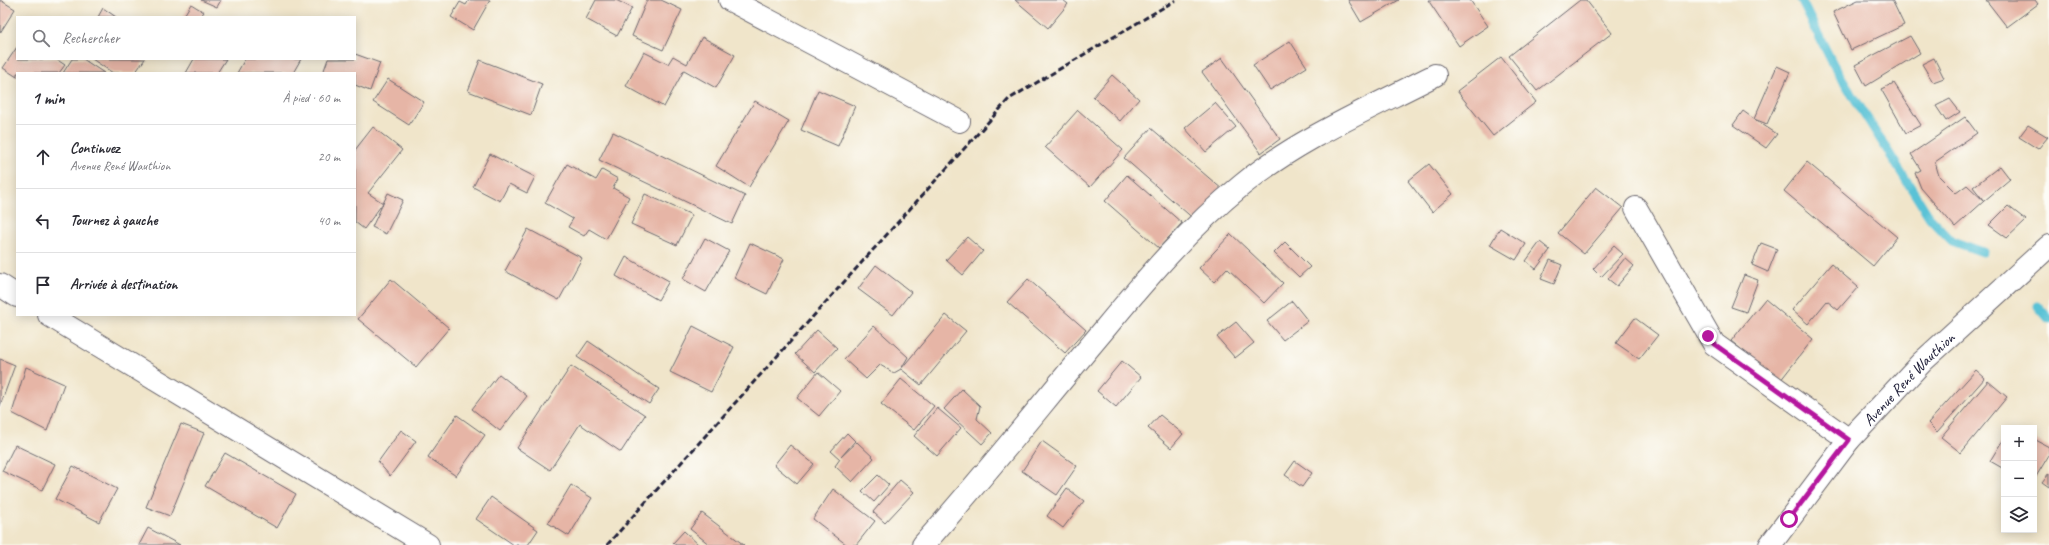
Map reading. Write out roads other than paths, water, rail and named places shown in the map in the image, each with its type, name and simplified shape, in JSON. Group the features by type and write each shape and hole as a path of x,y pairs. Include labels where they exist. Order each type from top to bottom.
{"street":[{"path":"730,0 959,121"},
{"path":"923,545 965,497 1141,285 1211,211 1243,184 1281,158 1324,132 1435,75"},
{"path":"1636,208 1714,344 1849,440"},
{"name":"Avenue René Wauthion","path":"1770,545 1849,440 1922,362 2049,246"},
{"path":"0,285 16,295"},
{"path":"51,316 428,545"}],"waterway":[{"path":"1801,0 1833,64 1930,218 1952,241 1983,252"},
{"path":"2038,306 2049,319"}],"railway":[{"path":"607,545 1009,99 1176,0"}]}
